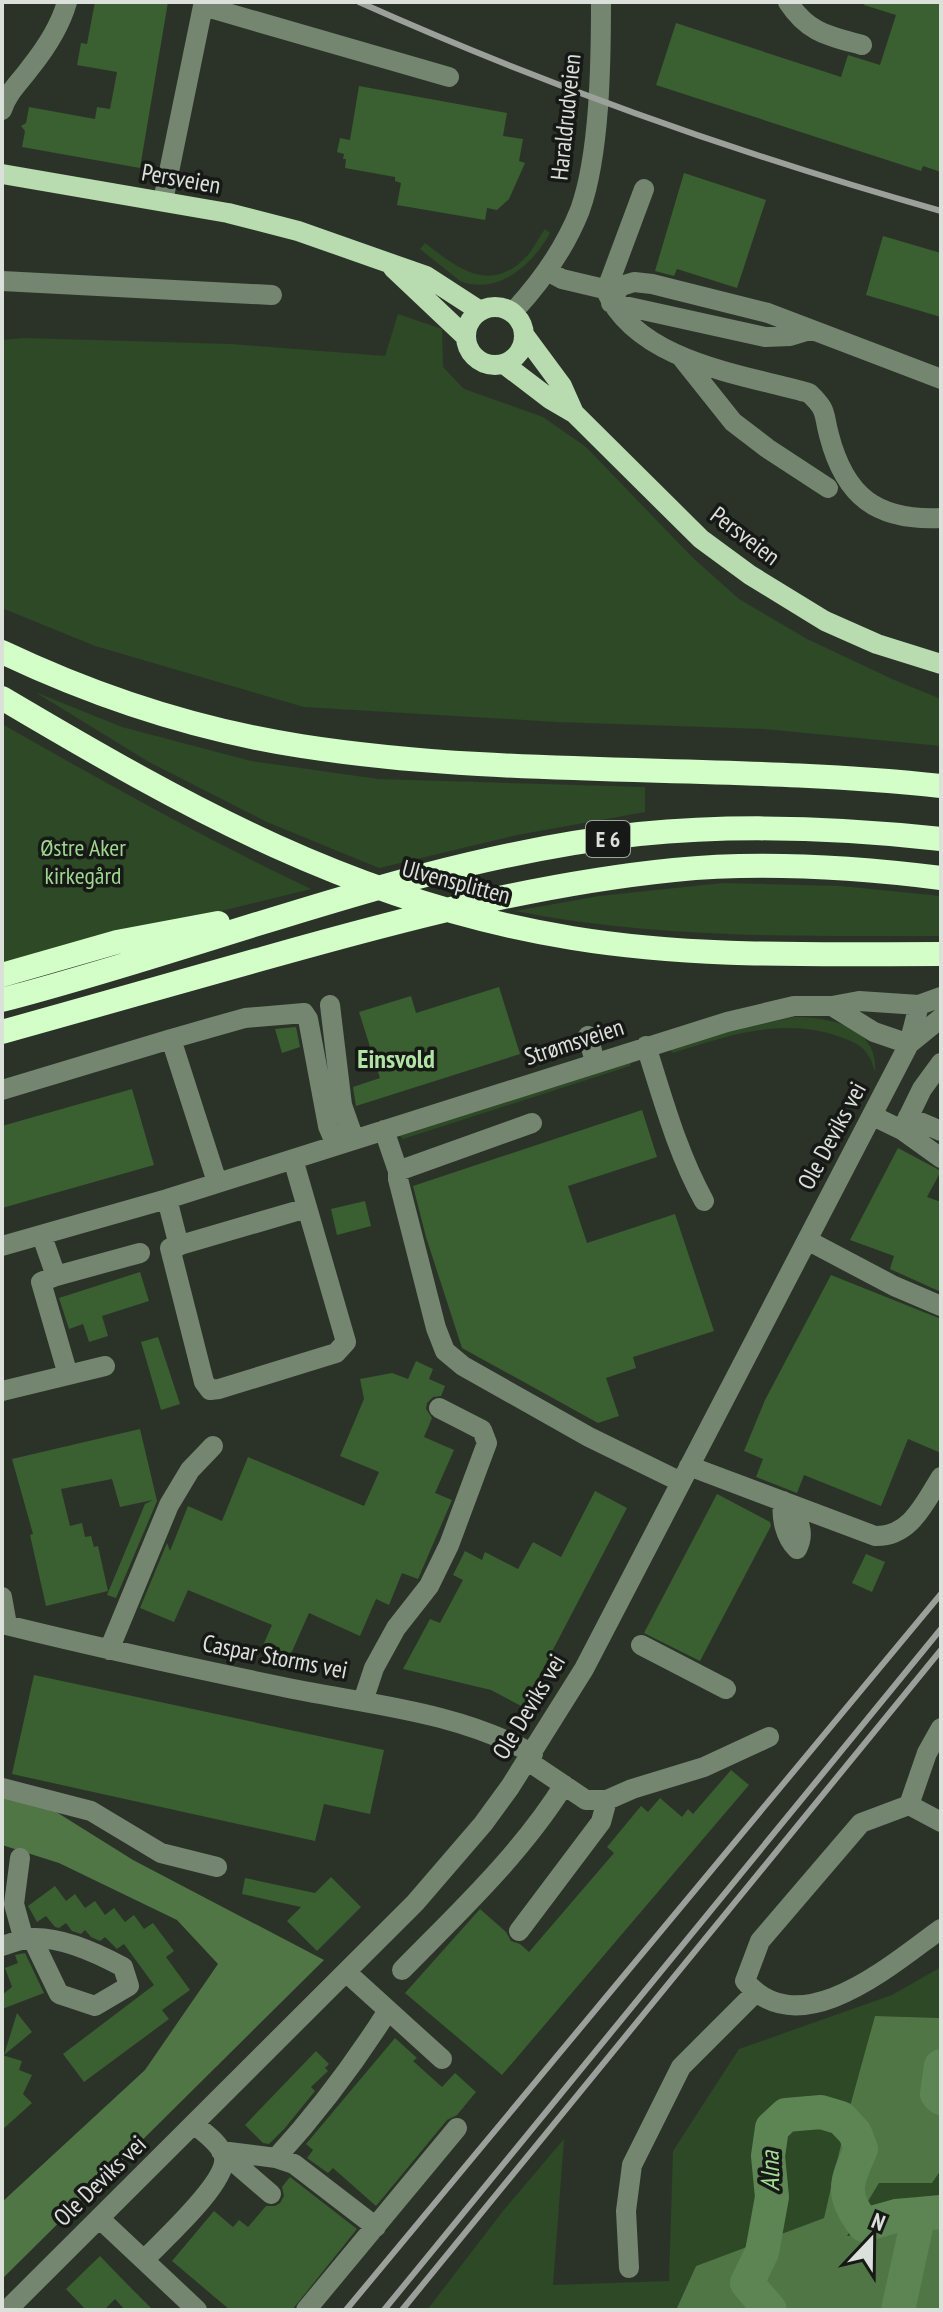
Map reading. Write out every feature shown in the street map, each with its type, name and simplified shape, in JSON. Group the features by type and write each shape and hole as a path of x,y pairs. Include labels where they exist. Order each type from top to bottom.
{"highway":[{"path":"2,652 103,695 214,728 299,746 421,760 788,773 941,786"},
{"name":"Ulvensplitten","path":"2,698 187,803 250,835 332,872 397,896 466,916 574,939 627,946 715,952 941,954"},
{"name":"E 6","path":"2,1000 169,952 283,914 486,861 637,835 711,828 786,828 941,839"},
{"name":"E 6","path":"2,1032 348,935 542,888 677,870 749,867 821,868 941,878"},
{"name":"E 6","path":"2,975 117,942 283,914"}],"main road":[{"name":"Persveien","path":"2,174 228,213 298,231 426,276 480,311"},
{"name":"Persveien","path":"391,266 466,337"},
{"path":"497,306 513,312 522,323 525,336 519,353 504,364 489,364 475,357 466,337 470,321 480,311 497,306"},
{"name":"Persveien","path":"525,336 562,386 574,413"},
{"name":"Persveien","path":"504,364 574,413 701,539 725,557 825,621 877,644 941,664"},
{"name":"Persveien","path":"914,657 941,671"}],"street":[{"path":"2,110 5,99 60,24 67,2"},
{"name":"Haraldrudveien","path":"513,312 547,271 564,244 580,207 594,132 601,2"},
{"path":"788,2 798,17 820,33 862,45"},
{"path":"163,201 203,6 449,77"},
{"path":"609,297 644,189"},
{"path":"547,271 609,297 646,296 810,330 866,348 941,379"},
{"path":"2,281 272,295"},
{"path":"609,297 634,326 682,358 733,422 828,488"},
{"path":"682,358 809,393 824,407 828,433 838,462 847,483 861,497 887,511 918,519 941,518"},
{"path":"919,1005 941,997"},
{"name":"Strømsveien","path":"2,1246 167,1199 646,1046 757,1014 794,1006 832,1006 859,1001 919,1005"},
{"path":"330,1005 345,1142"},
{"name":"Ole Deviks vei","path":"13,2308 415,1903 483,1824 531,1757 584,1669 873,1116 909,1044 919,1005"},
{"path":"832,1006 874,1032 909,1044 941,1018"},
{"path":"2,1090 245,1018 304,1013 308,1019 328,1126 345,1142"},
{"path":"588,1036 595,1062"},
{"path":"171,1039 217,1182"},
{"path":"646,1046 674,1136 704,1201"},
{"path":"905,1123 922,1089 941,1063"},
{"path":"873,1116 941,1131"},
{"path":"398,1171 532,1123"},
{"path":"905,1123 941,1158"},
{"path":"384,1130 398,1171 436,1328 445,1351 463,1366 589,1437 685,1474 783,1501 875,1536 892,1536 914,1517 941,1477"},
{"path":"293,1159 346,1342 336,1353 210,1390 204,1382 170,1248 307,1208"},
{"path":"167,1199 179,1246"},
{"path":"42,1236 56,1276"},
{"path":"807,1240 894,1286 941,1306"},
{"path":"68,1375 41,1282 140,1253"},
{"path":"2,1391 105,1366"},
{"path":"363,1701 374,1668 396,1628 429,1586 449,1545 487,1443 482,1430 439,1408"},
{"path":"109,1650 169,1505 190,1470 213,1446"},
{"path":"2,1597 5,1624"},
{"name":"Caspar Storms vei","path":"5,1624 109,1650 363,1701 496,1734 586,1800 607,1800"},
{"path":"641,1645 726,1689"},
{"path":"909,1805 927,1753 941,1728"},
{"path":"519,1931 601,1822 607,1800 704,1767 769,1737"},
{"path":"402,1970 490,1880 546,1813 564,1785"},
{"path":"2,1788 91,1811 161,1853 217,1867"},
{"path":"941,1822 909,1805 861,1823 760,1941 745,1981 755,1993 789,2006 835,1999 875,1976 941,1929"},
{"path":"2,1946 28,1939 55,1940 123,1967 129,1986 95,2006 59,1994 28,1939 14,1904 20,1858"},
{"path":"346,1972 442,2059"},
{"path":"629,2268 626,2211 632,2165 681,2067 755,1993"},
{"path":"276,2158 306,2125 351,2066 387,2012"},
{"path":"195,2125 271,2194"},
{"path":"306,2310 457,2128"},
{"path":"221,2151 276,2158 294,2164 376,2227"},
{"path":"145,2259 217,2180 224,2162 221,2151"},
{"path":"99,2218 197,2310"}],"green space":[{"path":"545,229 550,233 524,266 501,281 488,284 474,285 460,281 420,249 425,243 474,274 500,274 514,268 527,256"},
{"path":"398,314 442,329 443,367 464,389 543,417 586,447 692,557 739,599 807,639 941,699 941,746 764,729 557,722 304,707 95,646 2,608 2,340 25,338 231,344 385,356"},
{"path":"35,692 122,727 251,761 378,779 645,787 645,812 517,835 379,868 267,822 149,762"},
{"name":"Østre Aker kirkegård","path":"2,724 117,789 311,889 2,968"},
{"path":"723,883 841,886 941,896 941,936 674,931 622,927 515,911 599,896"},
{"path":"794,1017 837,1023 861,1035 874,1057 875,1072 869,1057 857,1044 821,1032 800,1029 757,1030 673,1053 669,1049 710,1036"},
{"path":"632,1060 630,1066 403,1139 399,1135"},
{"path":"2,1778 133,1860 324,1960 2,2279 2,2202 145,2070 218,1964 177,1920 59,1863 2,1845"},
{"path":"941,1967 941,2018 875,2016 824,2218 696,2266 676,2310 427,2310 503,2211 564,2139 553,2285 669,2281 673,2151 739,2049 892,1995"},
{"path":"875,2016 941,2018 941,2170 932,2183 879,2183 847,2236 941,2221 941,2310 676,2310 696,2266 824,2218"},
{"path":"941,2170 941,2221 846,2236 879,2183 932,2183"}],"building":[{"path":"95,2 168,2 140,168 22,147 25,131 21,126 26,123 29,107 95,119 97,107 110,109 117,72 77,65 81,43 87,44"},
{"path":"865,2 941,2 941,172 923,166 921,171 656,85 676,23 841,77 848,55 880,65 896,15 864,5"},
{"path":"359,86 507,113 503,136 523,139 519,161 525,163 509,199 497,210 487,208 485,220 397,205 401,183 395,181 395,177 345,168 344,154 337,152 340,138 350,140"},
{"path":"684,173 766,200 737,288 677,269 674,276 655,271"},
{"path":"883,236 941,253 941,317 866,295"},
{"path":"499,987 520,1054 356,1106 353,1087 380,1078 359,1012 411,996 416,1013"},
{"path":"296,1027 300,1047 282,1053 275,1029"},
{"path":"132,1089 154,1165 2,1208 2,1126"},
{"path":"642,1110 657,1157 568,1186 587,1243 675,1214 714,1331 633,1357 636,1368 606,1378 619,1416 598,1423 462,1348 413,1186"},
{"path":"898,1148 941,1171 927,1197 941,1202 941,1292 890,1269 894,1256 850,1240"},
{"path":"365,1201 371,1226 337,1235 331,1209"},
{"path":"140,1272 149,1301 102,1316 108,1336 89,1342 83,1324 69,1329 59,1298"},
{"path":"831,1275 941,1319 941,1453 908,1439 881,1506 804,1475 797,1493 756,1477 763,1459 744,1451 765,1400"},
{"path":"158,1337 180,1404 161,1410 141,1342"},
{"path":"416,1361 433,1369 429,1379 445,1386 441,1396 433,1397 427,1403 426,1409 432,1418 424,1437 454,1450 435,1493 452,1500 418,1579 402,1573 389,1605 376,1599 360,1636 309,1613 290,1656 261,1650 272,1625 188,1590 174,1622 140,1608 167,1543 170,1551 188,1506 222,1521 248,1457 364,1506 379,1472 340,1456 364,1399 360,1379 392,1373 408,1379"},
{"path":"140,1429 157,1501 116,1598 107,1595 145,1504 153,1500 120,1507 112,1479 61,1489 70,1526 82,1523 85,1537 91,1536 94,1547 98,1546 108,1591 46,1606 30,1535 33,1534 12,1459"},
{"path":"595,1491 627,1508 523,1707 491,1690 403,1669 430,1619 440,1623 463,1580 453,1575 465,1551 482,1560 485,1552 518,1569 533,1542 561,1557"},
{"path":"717,1494 770,1522 771,1526 700,1661 644,1633"},
{"path":"866,1554 885,1562 872,1592 852,1583"},
{"path":"34,1675 384,1750 370,1814 324,1804 315,1841 12,1774"},
{"path":"731,1770 749,1785 502,2075 405,1993 480,1909 506,1932 511,1941 529,1952 614,1853 607,1847 641,1806 648,1812 660,1798 682,1817 688,1809 693,1814"},
{"path":"331,1877 361,1907 317,1951 287,1921 301,1907 242,1894 245,1878 315,1893"},
{"path":"55,1886 66,1901 75,1894 85,1908 95,1901 105,1915 114,1908 125,1922 134,1915 144,1929 153,1923 174,1951 166,1957 190,1990 162,2010 169,2019 84,2082 63,2054 154,1985 124,1944 117,1949 105,1937 100,1941 85,1930 81,1934 72,1931 66,1923 55,1927 46,1916 37,1922 28,1906"},
{"path":"25,1953 44,1993 2,2009 2,1995 12,1987 5,1968 18,1963 15,1955"},
{"path":"17,2013 32,2032 4,2055"},
{"path":"395,2038 417,2058 413,2061 442,2087 455,2073 476,2092 457,2115 447,2120 376,2206 333,2168 328,2173 307,2158 313,2150 306,2144"},
{"path":"316,2051 329,2064 325,2068 328,2071 311,2087 315,2091 285,2128 269,2144 263,2143 245,2125"},
{"path":"2,2055 22,2061 19,2070 32,2075 23,2094 32,2103 2,2130"},
{"path":"290,2177 357,2229 292,2310 230,2310 172,2261 214,2211 233,2227 239,2220 248,2227 266,2206 280,2203 284,2196 282,2187"},
{"path":"100,2256 153,2310 125,2310 115,2299 104,2310 86,2310 66,2289"}],"waterway":[{"name":"Alna","path":"941,2066 937,2094 941,2098"},
{"name":"Alna","path":"770,2310 747,2283 762,2252 772,2197 768,2156 772,2128 786,2115 821,2112 841,2118 855,2133 861,2149 848,2188 851,2205 864,2225 896,2216 919,2214"},
{"name":"Alna","path":"898,2310 919,2214 941,2212"}],"railway":[{"path":"359,2 501,62 646,117 793,167 941,211"},
{"path":"346,2310 941,1594"},
{"path":"384,2310 941,1629"},
{"path":"402,2310 941,1650"}],"district":[{"name":"Einsvold","path":"396,1059"}]}
